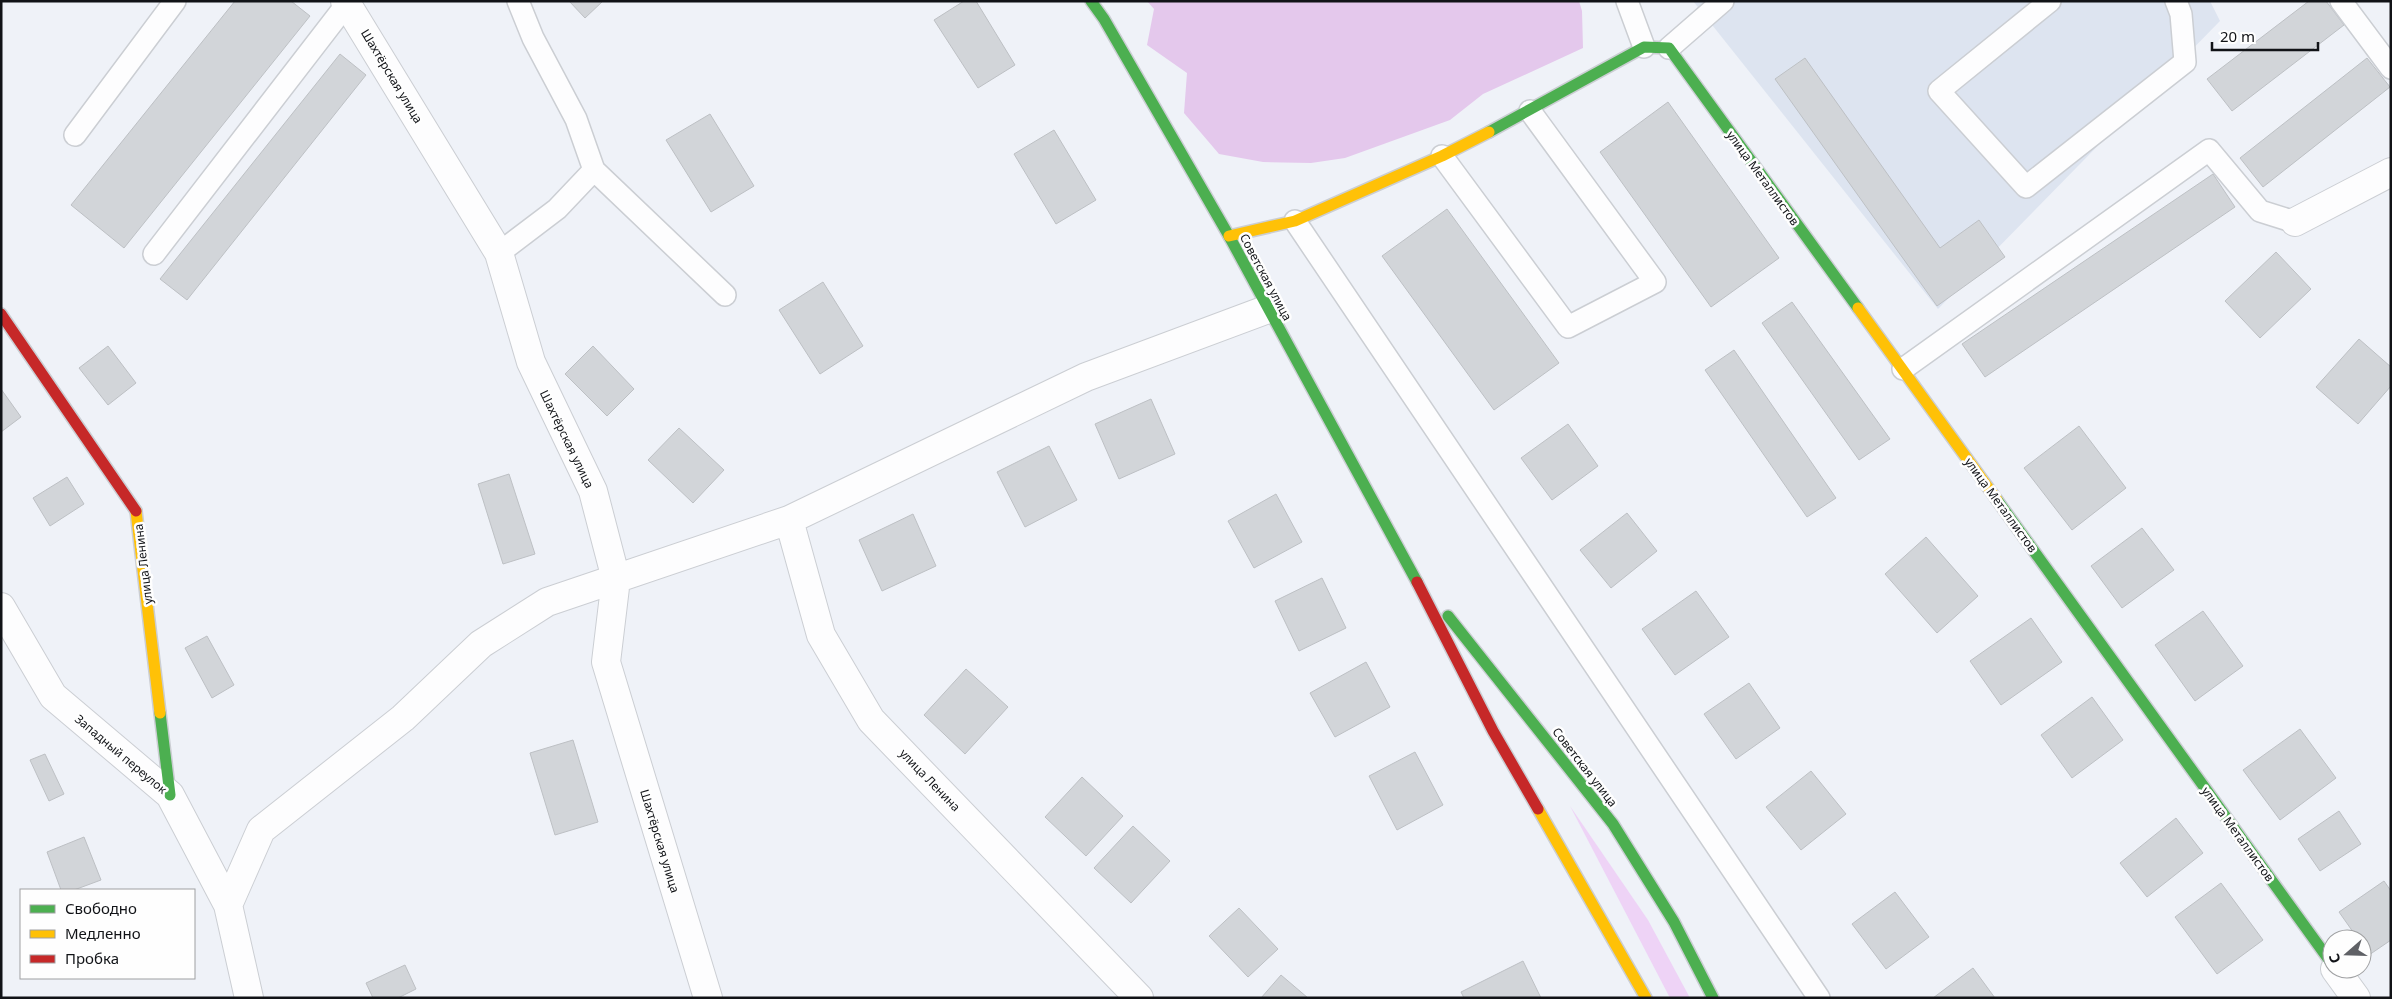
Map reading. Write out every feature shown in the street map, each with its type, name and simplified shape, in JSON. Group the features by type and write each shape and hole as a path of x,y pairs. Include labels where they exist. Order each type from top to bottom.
{"street":[{"name":"Советская улица","path":"1091,1 1104,19 1229,236 1411,569 1493,731 1646,998"},
{"name":"Шахтёрская улица","path":"350,2 498,253 531,362 593,491 616,579 606,662 708,998"},
{"path":"1229,236 1295,221 1442,156 1530,111 1644,47 1668,48"},
{"name":"улица Металлистов","path":"1668,48 1903,369 2322,950"},
{"path":"2295,222 2391,172"},
{"path":"228,905 261,830 403,718 481,644 548,602 789,520 1086,378 1268,309"},
{"name":"улица Ленина","path":"1,314 136,510 170,795"},
{"name":"улица Ленина","path":"789,520 821,635 872,720 1139,998"},
{"name":"Советская улица","path":"1411,569 1613,824 1674,922 1713,998"},
{"name":"Западный переулок","path":"1,607 53,696 170,795 228,905 249,998"},
{"path":"2343,979 2356,998"}],"lane":[{"path":"74,134 171,9 175,1"},
{"path":"518,1 533,38 576,119 594,170 724,295"},
{"path":"1627,1 1644,47"},
{"path":"1668,48 1723,1"},
{"path":"2050,1 1939,91 2026,187 2185,62 2181,14 2176,1"},
{"path":"2341,1 2391,68"},
{"path":"154,254 350,2"},
{"path":"1442,156 1568,327 1655,282 1530,111"},
{"path":"1903,369 2209,150 2260,211 2295,222"},
{"path":"498,253 557,209 594,170"},
{"path":"1295,221 1819,998"}],"shaded area":[{"path":"1147,1 1579,1 1582,11 1583,48 1483,94 1450,120 1345,158 1311,163 1263,162 1219,154 1184,113 1187,73 1147,45 1154,9"},
{"path":"1693,1 2210,1 2220,21 1938,309"},
{"path":"1570,806 1648,920 1690,998 1670,998"}],"building":[{"path":"235,1 291,1 310,16 124,248 71,205"},
{"path":"569,1 603,1 585,18"},
{"path":"964,1 976,1 1015,65 978,88 934,20"},
{"path":"2309,1 2326,1 2344,25 2232,111 2207,79"},
{"path":"340,54 366,75 187,300 160,279"},
{"path":"1805,58 1940,248 1979,220 2005,257 1937,306 1775,79"},
{"path":"2367,58 2390,87 2263,187 2240,158"},
{"path":"1668,102 1779,258 1711,307 1600,152"},
{"path":"710,114 754,186 711,212 666,140"},
{"path":"1054,130 1096,200 1056,224 1014,154"},
{"path":"2213,174 2235,207 1985,377 1962,344"},
{"path":"1447,209 1559,363 1494,410 1382,256"},
{"path":"2276,252 2311,289 2260,338 2225,301"},
{"path":"823,282 863,346 820,374 779,310"},
{"path":"1792,302 1890,439 1859,460 1762,323"},
{"path":"2359,339 2391,367 2391,386 2358,424 2316,387"},
{"path":"108,346 136,383 108,405 79,368"},
{"path":"593,346 634,389 607,416 565,374"},
{"path":"1734,350 1836,498 1807,517 1705,370"},
{"path":"1,389 21,417 1,432"},
{"path":"1151,399 1175,454 1119,479 1095,424"},
{"path":"1568,424 1598,466 1552,500 1521,458"},
{"path":"2079,426 2126,488 2072,530 2024,468"},
{"path":"679,428 724,470 693,503 648,460"},
{"path":"1049,446 1077,500 1025,527 997,472"},
{"path":"509,474 535,554 503,564 478,484"},
{"path":"67,477 84,504 50,526 33,498"},
{"path":"1276,494 1302,542 1254,568 1228,521"},
{"path":"1627,513 1657,551 1611,588 1580,550"},
{"path":"913,514 936,566 882,591 859,540"},
{"path":"2142,528 2174,570 2122,608 2091,566"},
{"path":"1926,537 1978,596 1937,633 1885,574"},
{"path":"1322,578 1346,628 1299,651 1275,601"},
{"path":"1696,591 1729,637 1675,675 1642,629"},
{"path":"2203,611 2243,666 2195,701 2155,645"},
{"path":"2031,618 2062,662 2001,705 1970,661"},
{"path":"207,636 234,685 212,698 185,648"},
{"path":"1366,662 1390,707 1335,737 1310,693"},
{"path":"966,669 1008,707 965,754 924,715"},
{"path":"1749,683 1780,728 1736,759 1704,714"},
{"path":"2092,697 2123,740 2072,778 2041,735"},
{"path":"2300,729 2336,778 2280,820 2243,770"},
{"path":"573,740 598,822 555,835 530,753"},
{"path":"1415,752 1443,805 1397,830 1369,776"},
{"path":"45,754 64,794 49,801 30,760"},
{"path":"1811,771 1846,814 1801,850 1766,807"},
{"path":"1082,777 1123,816 1086,856 1045,817"},
{"path":"2339,811 2361,844 2320,871 2298,839"},
{"path":"2176,818 2203,853 2147,897 2120,863"},
{"path":"1133,826 1170,861 1131,903 1094,868"},
{"path":"84,837 101,880 77,889 61,889 47,852"},
{"path":"2384,881 2391,891 2391,940 2372,953 2372,929 2351,929 2339,912"},
{"path":"2221,883 2263,940 2217,974 2175,917"},
{"path":"1895,892 1929,937 1886,969 1852,924"},
{"path":"1239,908 1278,949 1248,977 1209,936"},
{"path":"1523,961 1541,998 1464,998 1461,992"},
{"path":"405,965 416,989 398,998 373,998 366,983"},
{"path":"1973,968 1995,998 1933,998"},
{"path":"1281,975 1308,998 1261,998"}],"traffic: fast":[{"path":"1091,1 1104,19 1229,236 1417,582"},
{"path":"1489,132 1644,47 1669,48 1858,308"},
{"path":"1997,500 2322,950"},
{"path":"1448,616 1613,824 1674,922 1713,998"},
{"path":"160,713 170,795"}],"traffic: slow":[{"path":"1229,236 1295,221 1442,156 1489,132"},
{"path":"1858,308 1997,500"},
{"path":"136,511 160,713"},
{"path":"1538,809 1646,998"}],"traffic: jam":[{"path":"1,314 136,511"},
{"path":"1417,582 1493,731 1538,809"}]}
